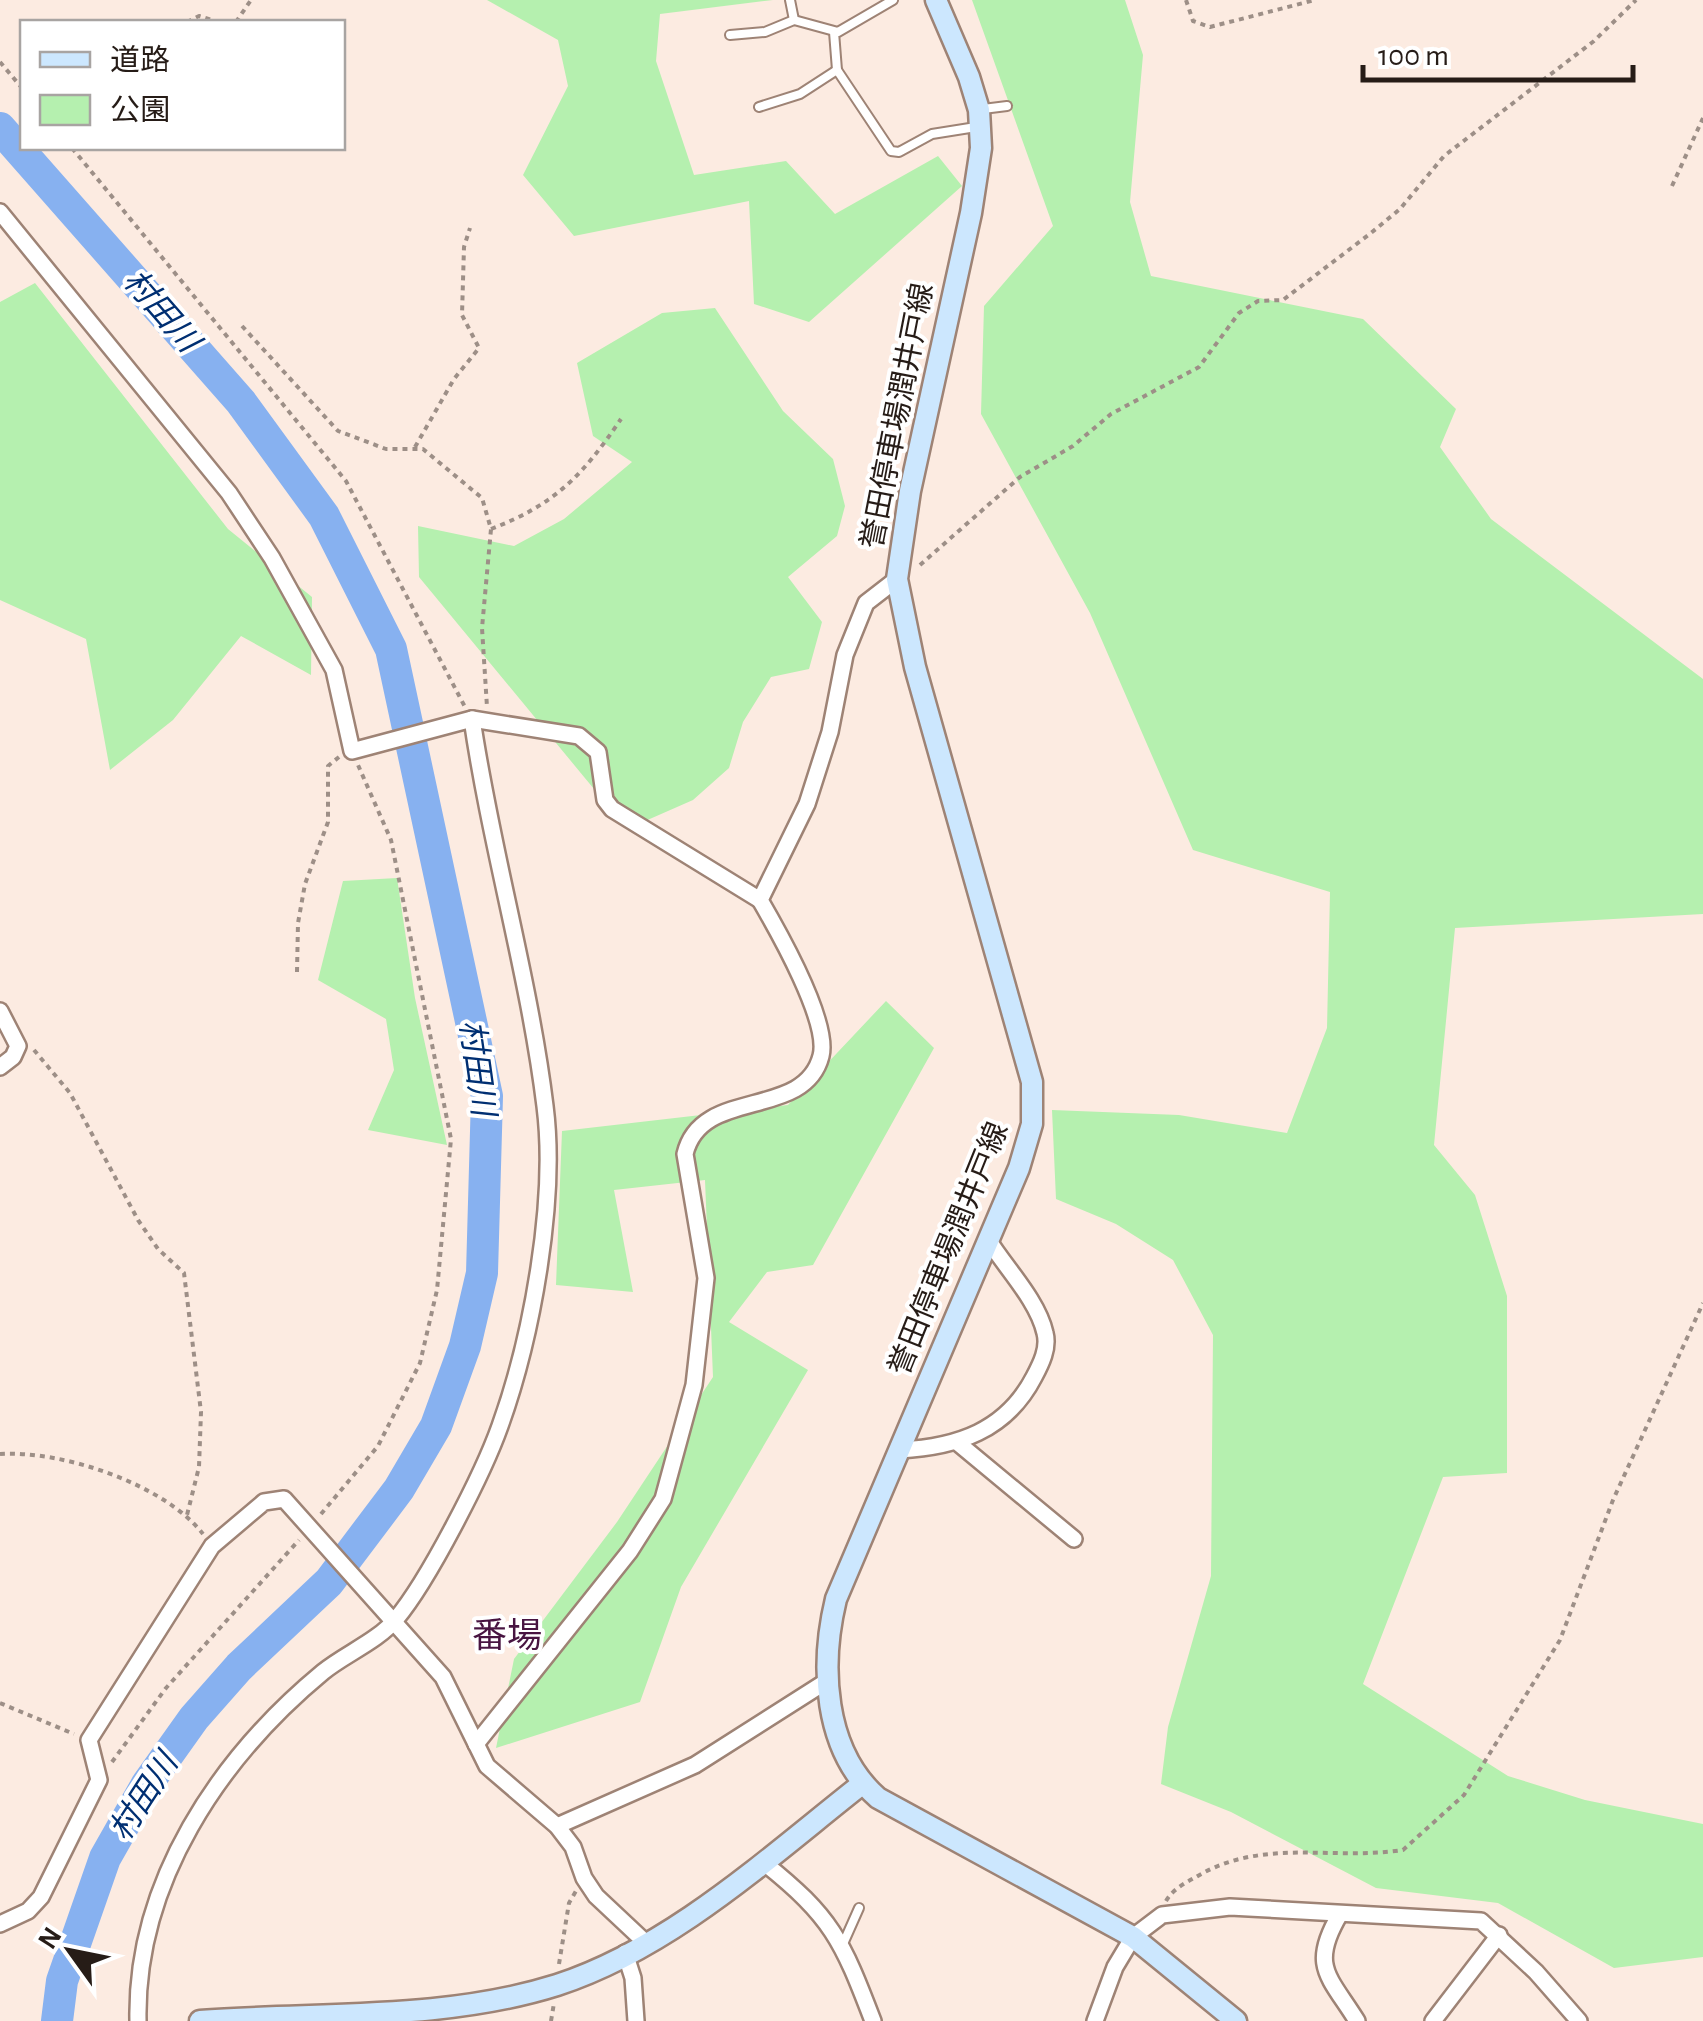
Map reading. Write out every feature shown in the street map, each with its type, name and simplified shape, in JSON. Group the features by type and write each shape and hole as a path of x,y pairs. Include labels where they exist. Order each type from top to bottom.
{"main road":[{"name":"誉田停車場潤井戸線","path":"862,1784 834,1722 827,1680 836,1598 989,1240 1032,1124 1032,1082 914,667 897,578 920,441 971,213 980,118 936,0"},
{"path":"203,2021 424,2014 556,1985 645,1942 763,1862 862,1784 914,1821 1133,1937 1236,2021"}],"street":[{"path":"0,212 218,479 272,558 334,670 352,751 472,719 579,736 594,746 605,800 612,809 760,900 804,983 821,1037 821,1056 798,1086 710,1118 688,1142 685,1154 706,1278 694,1384 664,1498 630,1551 476,1744"},
{"path":"760,900 807,804 830,732 845,656 866,602 897,578"},
{"path":"138,2021 137,1982 150,1920 190,1826 238,1756 280,1711 324,1672 395,1621 434,1559 499,1430 521,1360 541,1238 546,1110 472,719"},
{"path":"0,1011 18,1046 13,1057 0,1067"},
{"path":"900,1450 958,1443 978,1435 1012,1410 1027,1391 1045,1352 1046,1334 1037,1314 989,1240"},
{"path":"958,1443 979,1466 1074,1538"},
{"path":"0,1924 28,1910 42,1897 99,1780 89,1740 212,1546 264,1502 284,1499 442,1676 487,1766 557,1826 573,1846 584,1878 645,1942"},
{"path":"557,1826 694,1765 827,1680"},
{"path":"763,1862 804,1895 843,1944 873,2021"},
{"path":"1095,2021 1115,1968 1133,1937 1162,1915 1230,1907 1481,1922 1499,1935 1579,2021"},
{"path":"1340,1914 1324,1942 1322,1961 1357,2021"},
{"path":"1432,2021 1499,1935"},
{"path":"625,1953 633,1978 636,2021"}],"lane":[{"path":"790,0 794,20"},
{"path":"730,35 765,32 794,20 834,32 893,0"},
{"path":"834,32 837,70 876,133 895,153 932,134 1007,106"},
{"path":"759,108 800,94 837,70"},
{"path":"843,1944 859,1908"}],"path":[{"path":"1186,0 1193,21 1210,27 1315,0"},
{"path":"897,578 936,554 1020,477 1073,446 1112,414 1199,367 1239,313 1258,301 1283,300 1371,233 1400,208 1444,156 1594,41 1636,0"},
{"path":"0,62 20,86"},
{"path":"1672,186 1703,118"},
{"path":"74,150 346,481 472,719"},
{"path":"415,448 454,379 478,348 462,315 464,247 470,228"},
{"path":"242,326 338,431 386,449 423,449 482,498 492,528 482,628 483,686 490,720"},
{"path":"492,528 548,503 594,459 621,419"},
{"path":"99,1780 166,1688 378,1446 420,1364 437,1290 451,1139 391,840 352,751 328,766 328,822 305,884 298,923 298,972"},
{"path":"12,1032 28,1043 70,1094 128,1204 158,1250 184,1273 201,1412 199,1467 187,1514"},
{"path":"1162,1915 1173,1891 1238,1858 1283,1851 1403,1850 1464,1795 1560,1640 1613,1500 1703,1303"},
{"path":"0,1454 34,1452 67,1460 147,1491 187,1514 212,1546"},
{"path":"0,1703 89,1740"},
{"path":"556,1985 569,1902 584,1878"}],"green space":[{"path":"487,0 773,0 660,14 656,61 694,175 786,161 835,214 938,156 962,186 809,322 754,304 749,201 574,236 523,175 568,86 558,40"},
{"path":"972,0 1125,0 1143,55 1130,202 1151,276 1363,319 1456,409 1440,447 1491,519 1703,679 1703,914 1455,928 1434,1145 1475,1195 1507,1296 1507,1473 1443,1477 1363,1684 1508,1776 1585,1800 1703,1824 1703,1957 1614,1968 1498,1903 1376,1888 1231,1812 1161,1784 1168,1727 1211,1576 1213,1335 1173,1260 1116,1224 1056,1199 1052,1110 1179,1115 1287,1133 1327,1028 1330,892 1193,850 1090,613 981,414 984,306 1053,226"},
{"path":"35,283 228,529 312,597 311,675 241,636 173,720 110,770 86,639 0,600 0,302"},
{"path":"715,308 783,411 833,459 845,506 837,536 788,577 822,622 809,669 771,677 743,722 729,768 693,800 627,829 419,577 418,526 514,546 564,519 632,462 593,436 577,363 662,313"},
{"path":"397,878 415,998 447,1145 368,1130 394,1070 386,1019 318,980 343,881"},
{"path":"886,1001 934,1048 813,1265 767,1272 729,1322 808,1370 681,1587 640,1702 496,1748 514,1659 617,1522 713,1377 705,1180 614,1190 633,1292 556,1285 562,1131 788,1105"}],"waterway":[{"name":"村田川","path":"0,128 241,402 324,516 391,649 487,1096 482,1273 465,1346 436,1426 399,1489 329,1582 239,1667 194,1718 147,1784 105,1858 62,1981 57,2021"}],"district":[{"name":"番場","path":"507,1636"}]}
